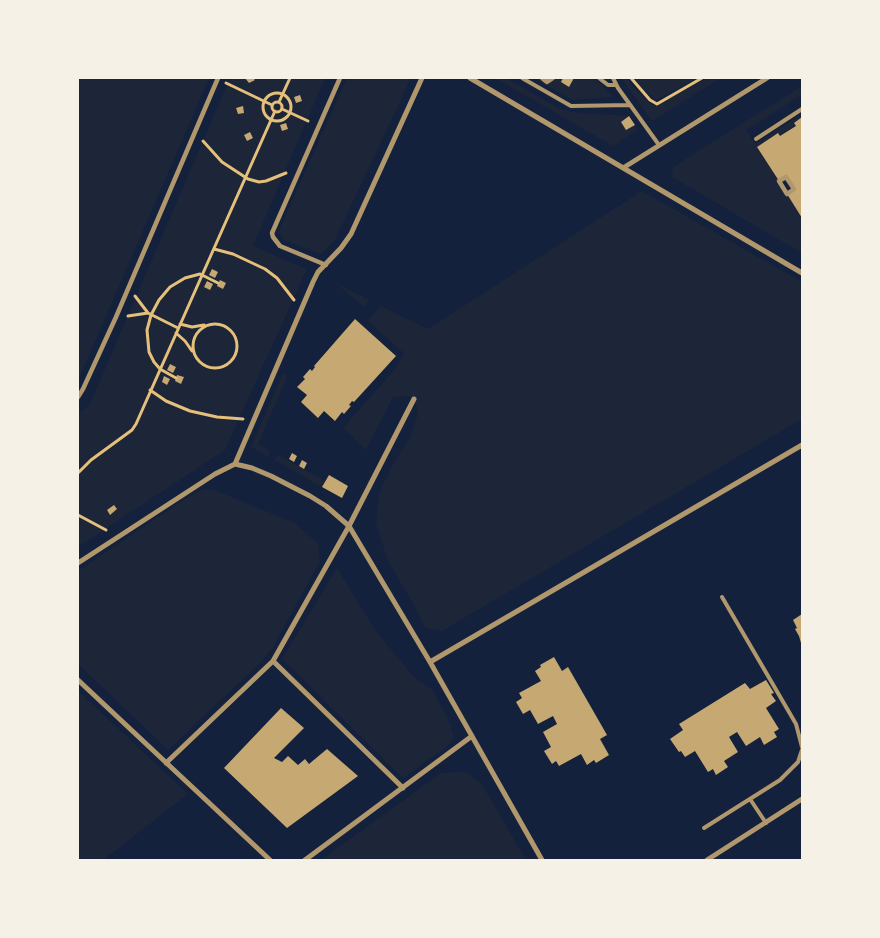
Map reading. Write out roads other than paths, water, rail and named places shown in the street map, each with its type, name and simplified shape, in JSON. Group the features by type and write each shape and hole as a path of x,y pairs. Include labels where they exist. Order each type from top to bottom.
{"street":[{"path":"78,397 83,390 116,317 218,78"},
{"path":"326,265 280,246 272,233 340,78"},
{"path":"235,464 313,282 351,234 422,78"},
{"path":"470,78 802,273"},
{"path":"542,78 547,82 552,78"},
{"path":"623,168 767,78"},
{"path":"166,763 273,661 349,526 414,399"},
{"path":"430,662 802,445"},
{"path":"78,563 215,474 235,464 252,468 270,476 326,506 349,526 430,662 542,860"},
{"path":"273,661 403,788"},
{"path":"78,680 270,860"},
{"path":"305,860 472,736"},
{"path":"707,860 802,799"}],"lane":[{"path":"522,78 571,106 630,105"},
{"path":"599,78 608,85 616,85"},
{"path":"613,78 659,145"},
{"path":"756,139 802,109"},
{"path":"704,828 780,780 798,762 802,749 796,724 722,597"},
{"path":"750,799 766,823"}]}
